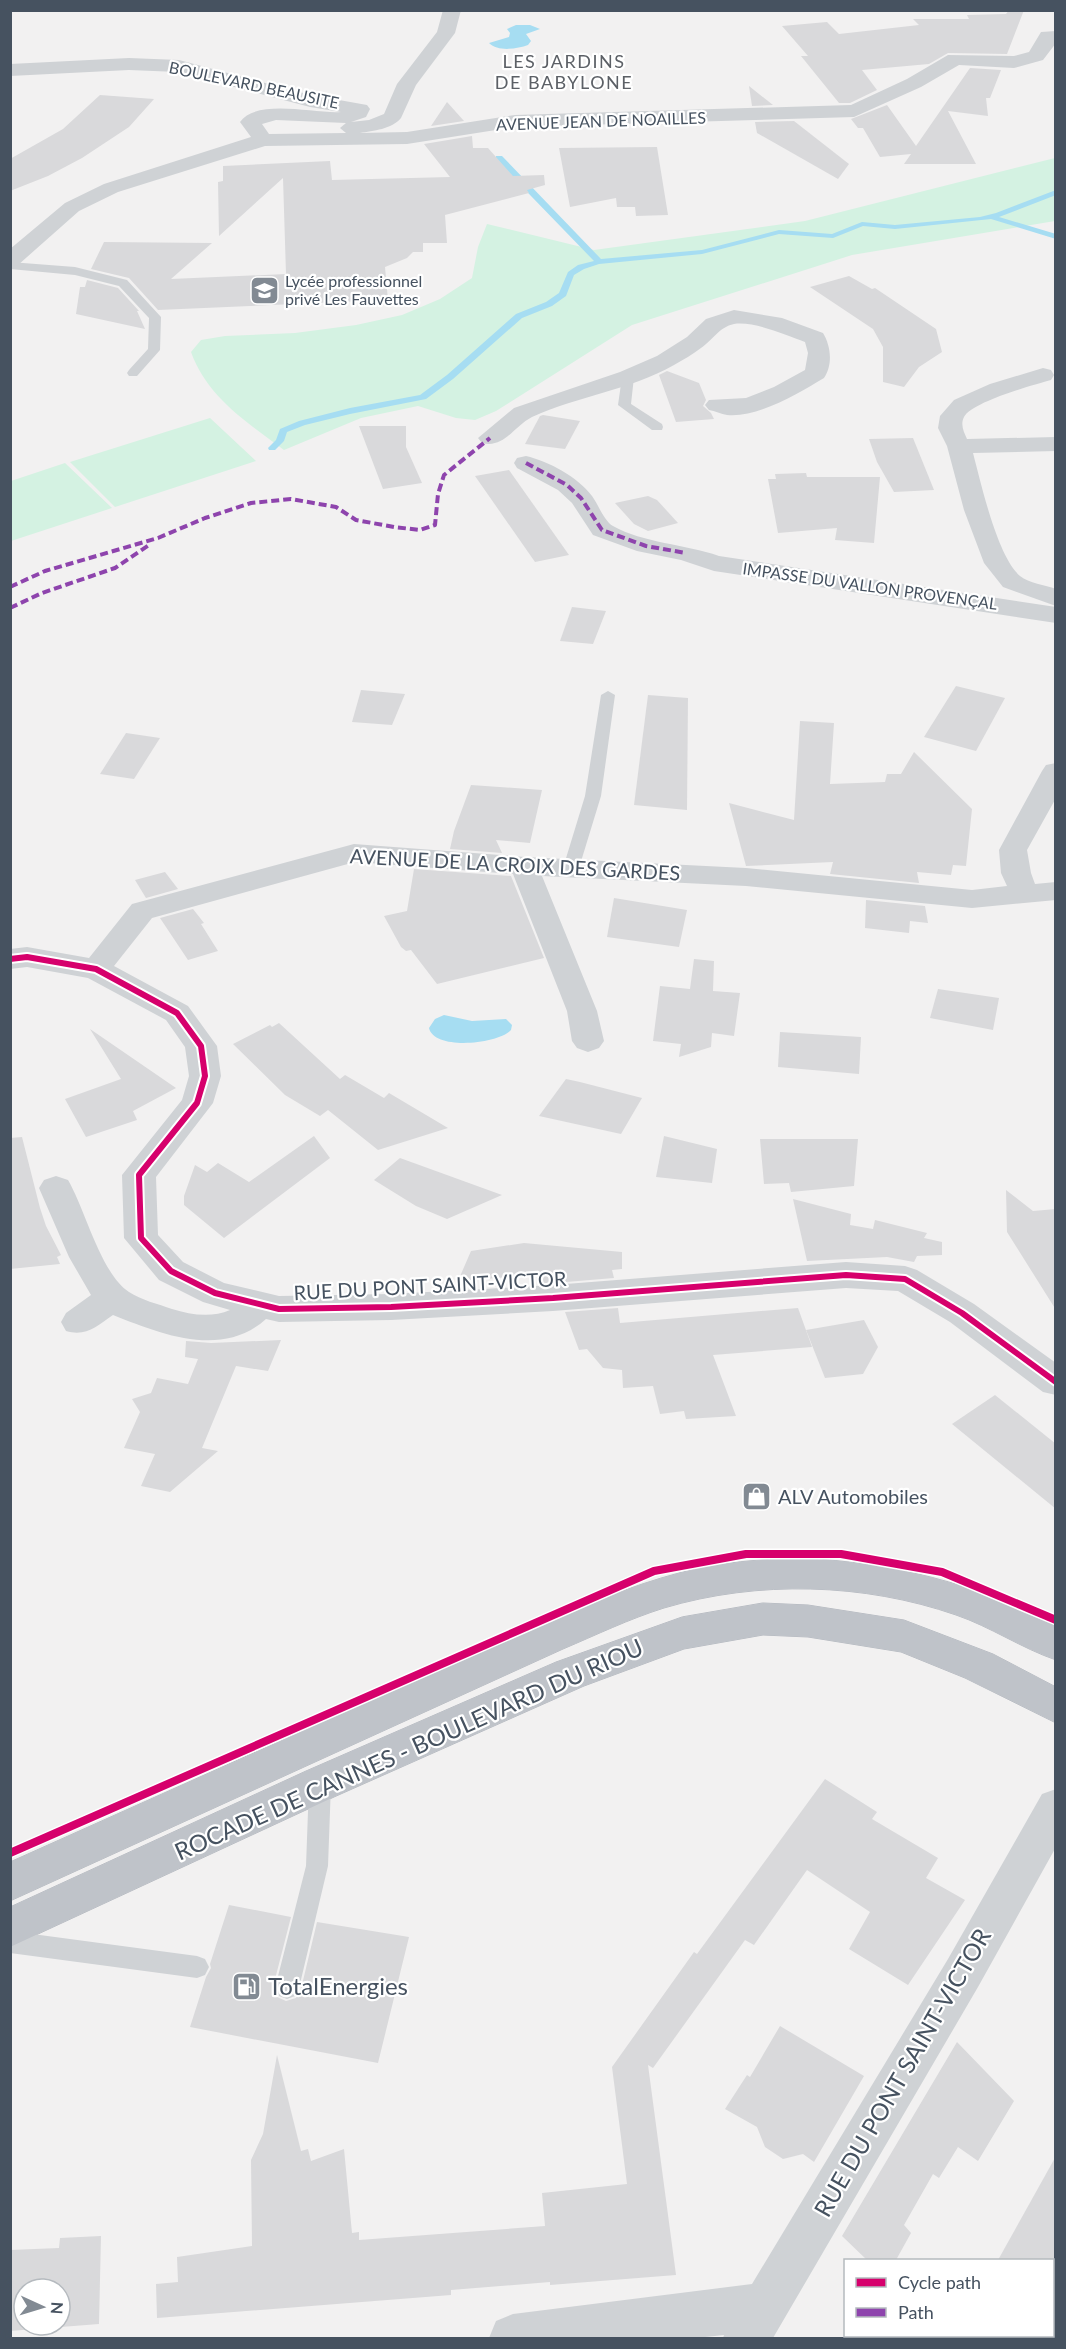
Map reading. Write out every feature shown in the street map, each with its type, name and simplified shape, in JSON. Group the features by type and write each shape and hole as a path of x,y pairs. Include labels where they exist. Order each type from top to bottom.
{"highway":[{"name":"ROCADE DE CANNES - BOULEVARD DU RIOU","path":"10,1882 549,1638 628,1605 682,1588 734,1578 785,1574 846,1576 890,1582 961,1600 1003,1617 1056,1644"},
{"name":"ROCADE DE CANNES - BOULEVARD DU RIOU","path":"10,1928 320,1784 570,1674 682,1633 763,1619 808,1621 904,1636 979,1666 1056,1706"}],"street":[{"path":"263,140 282,135 373,125 390,118 400,103 407,84 446,33 452,10"},
{"path":"1038,19 1041,35 1052,36"},
{"name":"AVENUE JEAN DE NOAILLES","path":"12,258 72,207 111,189 263,140 407,138 515,121 854,111 914,83 955,59 1014,62 1036,56 1052,36"},
{"name":"BOULEVARD BEAUSITE","path":"10,70 129,64 179,66 310,101 360,109 359,113 343,117 257,118 250,122 263,140"},
{"path":"490,438 522,412 628,377 665,361 695,342 714,324 734,317 774,323 815,338 819,353 816,373 791,390 758,401 733,408 717,405"},
{"name":"IMPASSE DU VALLON PROVENÇAL","path":"1043,375 998,388 962,405 952,416 950,428 959,446 976,510 997,563 1012,582 1056,598"},
{"path":"959,446 1056,444"},
{"name":"IMPASSE DU VALLON PROVENÇAL","path":"526,463 567,485 581,498 602,530 646,546 686,553 714,563 1056,615"},
{"path":"1024,893 1016,873 1013,850 1052,773 1056,771"},
{"name":"AVENUE DE LA CROIX DES GARDES","path":"96,969 142,910 354,853 525,866 724,876 972,899 1056,891"},
{"path":"525,866 531,887 582,1011 588,1041"},
{"path":"10,958 27,957 96,969"},
{"name":"RUE DU PONT SAINT-VICTOR","path":"96,969 177,1013 201,1046 205,1076 197,1103 139,1175 141,1238 171,1271 215,1293 258,1306 279,1309 391,1307 553,1298 846,1275 905,1279 962,1313 1056,1382"},
{"path":"56,1188 86,1257 111,1298 172,1324 202,1328 222,1327 240,1321 258,1306"},
{"path":"78,1322 111,1298"},
{"name":"RUE DU PONT SAINT-VICTOR","path":"757,2322 963,1973 1056,1807"},
{"path":"513,2338 757,2322"}],"lane":[{"path":"12,258 123,284 155,317 154,350 133,373"},
{"path":"628,377 624,405 657,427"},
{"path":"571,868 593,796 609,694"},
{"path":"287,1988 317,1866 320,1784"},
{"path":"10,1942 196,1967"}],"green space":[{"path":"1055,158 1055,221 852,255 632,325 496,411 475,420 456,418 418,406 361,418 284,450 243,419 218,396 198,368 191,352 201,340 225,336 295,333 356,325 402,315 440,299 472,278 478,247 487,224 594,250 805,221"},
{"path":"210,418 256,461 115,507 70,462"},
{"path":"65,463 112,508 11,541 11,481"}],"water":[{"path":"516,25 530,25 540,29 526,34 531,41 528,45 502,49 489,43 509,37 510,33 507,29"},
{"path":"444,1015 472,1021 506,1019 512,1025 511,1030 494,1039 481,1042 454,1042 442,1040 433,1035 429,1028 435,1019"}],"building":[{"path":"1009,10 1024,10 1007,54 948,53 929,64 862,70 877,90 850,103 839,103 801,56 808,56 782,26 827,22 839,34 919,25 913,19 969,19 967,15 1006,14"},
{"path":"970,68 1001,70 990,98 986,98 988,116 948,111 976,164 904,164 911,154 880,157 863,128 858,128 851,119 887,105 916,146"},
{"path":"749,86 773,105 752,106"},
{"path":"100,95 154,99 129,127 82,158 48,176 10,191 10,159 63,129"},
{"path":"447,102 464,121 431,126"},
{"path":"794,121 849,164 838,179 757,133 755,122"},
{"path":"472,136 473,148 488,148 513,176 544,175 545,185 527,190 529,193 445,215 447,243 423,243 423,252 413,252 407,258 385,267 388,300 158,310 129,278 91,269 104,242 212,243 171,279 286,274 283,178 219,236 218,182 223,181 223,166 330,161 332,180 450,177 424,144"},
{"path":"657,147 668,215 636,216 635,207 617,207 616,198 570,207 559,148"},
{"path":"849,276 872,289 875,288 936,329 942,352 919,367 904,387 883,382 883,347 873,329 810,287"},
{"path":"87,280 118,288 139,311 137,311 145,329 76,314 80,287 85,287"},
{"path":"667,371 699,383 706,400 703,406 714,419 676,422 659,375"},
{"path":"540,416 580,421 565,449 525,444"},
{"path":"359,426 406,426 406,447 422,483 383,489"},
{"path":"913,438 934,490 894,492 877,462 869,439"},
{"path":"509,470 569,555 535,562 475,476"},
{"path":"806,473 807,477 880,477 874,543 835,540 837,528 778,533 768,479 776,479 775,474"},
{"path":"648,496 657,500 678,523 648,531 634,524 615,503"},
{"path":"572,607 606,611 593,644 560,641"},
{"path":"956,686 1005,698 976,751 924,737"},
{"path":"361,690 405,694 392,725 352,722"},
{"path":"648,695 688,698 687,810 634,805"},
{"path":"800,721 834,723 830,784 885,782 887,774 901,774 914,752 972,809 966,866 953,865 951,875 917,872 919,883 830,874 833,862 746,866 729,803 794,820"},
{"path":"126,733 160,738 134,779 100,774"},
{"path":"471,785 542,790 530,843 496,840 502,853 450,849 454,831"},
{"path":"414,869 511,876 544,958 437,984 411,950 406,951 401,947 384,916 407,911"},
{"path":"165,872 178,889 146,898 135,880"},
{"path":"614,898 687,910 679,947 607,937"},
{"path":"866,900 925,906 928,923 910,921 909,933 865,928"},
{"path":"193,909 204,923 201,924 218,951 188,960 160,918"},
{"path":"694,959 714,961 713,991 740,993 734,1036 712,1033 711,1047 679,1057 681,1044 653,1041 660,986 690,989"},
{"path":"938,989 999,998 993,1030 930,1018"},
{"path":"279,1023 340,1079 345,1075 384,1098 389,1093 448,1128 378,1150 328,1110 320,1116 285,1095 233,1044 270,1025 272,1027"},
{"path":"90,1029 176,1088 133,1111 137,1120 86,1137 65,1099 121,1079"},
{"path":"780,1032 861,1037 859,1074 778,1067"},
{"path":"566,1079 642,1098 621,1134 539,1116"},
{"path":"314,1136 330,1158 224,1238 184,1205 184,1196 195,1165 207,1172 218,1163 249,1182"},
{"path":"664,1136 717,1149 712,1183 656,1177"},
{"path":"22,1137 40,1208 46,1226 61,1255 57,1257 60,1264 10,1269 10,1138"},
{"path":"760,1139 858,1139 854,1186 791,1192 789,1183 764,1184"},
{"path":"400,1158 502,1195 447,1219 416,1206 374,1180"},
{"path":"1006,1190 1033,1211 1056,1209 1056,1310 1007,1232"},
{"path":"793,1199 851,1214 850,1225 873,1229 875,1220 927,1233 924,1238 942,1242 942,1255 917,1256 914,1262 887,1257 807,1261"},
{"path":"524,1243 622,1252 622,1269 612,1270 614,1278 554,1283 538,1283 537,1275 458,1281 471,1251"},
{"path":"618,1308 620,1323 798,1308 812,1347 713,1355 736,1416 686,1419 684,1411 660,1414 653,1386 623,1388 622,1370 603,1368 587,1349 579,1350 565,1312"},
{"path":"864,1320 878,1347 863,1374 825,1378 806,1330"},
{"path":"281,1340 268,1371 236,1366 202,1448 218,1451 170,1492 141,1486 155,1454 124,1448 140,1412 132,1399 151,1393 157,1378 188,1384 198,1359 185,1357 186,1341 211,1343"},
{"path":"995,1395 1056,1444 1056,1509 952,1424"},
{"path":"825,1779 877,1812 872,1819 938,1858 926,1878 965,1900 908,1985 849,1949 870,1912 807,1870 754,1945 745,1940 653,2068 648,2065 676,2275 451,2290 451,2295 157,2318 156,2284 178,2282 177,2257 252,2246 251,2160 263,2134 277,2055 301,2151 308,2149 311,2161 344,2149 352,2233 359,2232 359,2240 545,2226 542,2193 627,2184 612,2067 694,1952 697,1954"},
{"path":"229,1905 291,1917 273,1987 277,1997 286,2001 296,1998 301,1989 317,1922 409,1937 378,2063 190,2027 211,1968 210,1964"},
{"path":"780,2026 864,2076 814,2162 803,2154 783,2159 765,2147 757,2127 725,2109 747,2075 750,2077"},
{"path":"957,2042 1014,2101 978,2161 958,2147 939,2178 933,2174 904,2225 911,2233 897,2259 866,2259 842,2236"},
{"path":"1056,2156 1056,2260 999,2259"},
{"path":"101,2236 99,2324 72,2326 72,2277 12,2277 12,2331 10,2331 10,2250 59,2248 60,2238"}],"waterway":[{"path":"499,158 599,262"},
{"path":"599,262 702,252 779,232 833,236 862,224 895,227 980,219 1056,192"},
{"path":"993,217 1056,237"},
{"path":"272,448 280,441 283,431 302,423 423,397 450,377 519,316 549,304 563,294 571,274 581,267 599,262"}],"marked path":[{"path":"10,587 45,571 158,538 205,518 251,503 291,499 336,507 356,520 420,530 435,525 438,494 444,475 490,438"},
{"path":"526,463 567,485 581,498 602,530 646,546 686,553"},
{"path":"10,608 42,593 115,568 149,545"}],"cycle path":[{"path":"10,959 27,957 96,969 177,1013 201,1046 205,1076 197,1103 139,1175 141,1238 171,1271 215,1293 279,1309 391,1307 553,1298 846,1275 905,1279 962,1313 1056,1382"},
{"path":"10,1853 654,1571 746,1554 841,1554 942,1572 1056,1620"}],"place":[{"name":"Lycée professionnel privé Les Fauvettes","path":"264,290"},
{"name":"ALV Automobiles","path":"757,1497"},
{"name":"TotalEnergies","path":"247,1987"}],"district":[{"name":"LES JARDINS DE BABYLONE","path":"564,72"}]}
